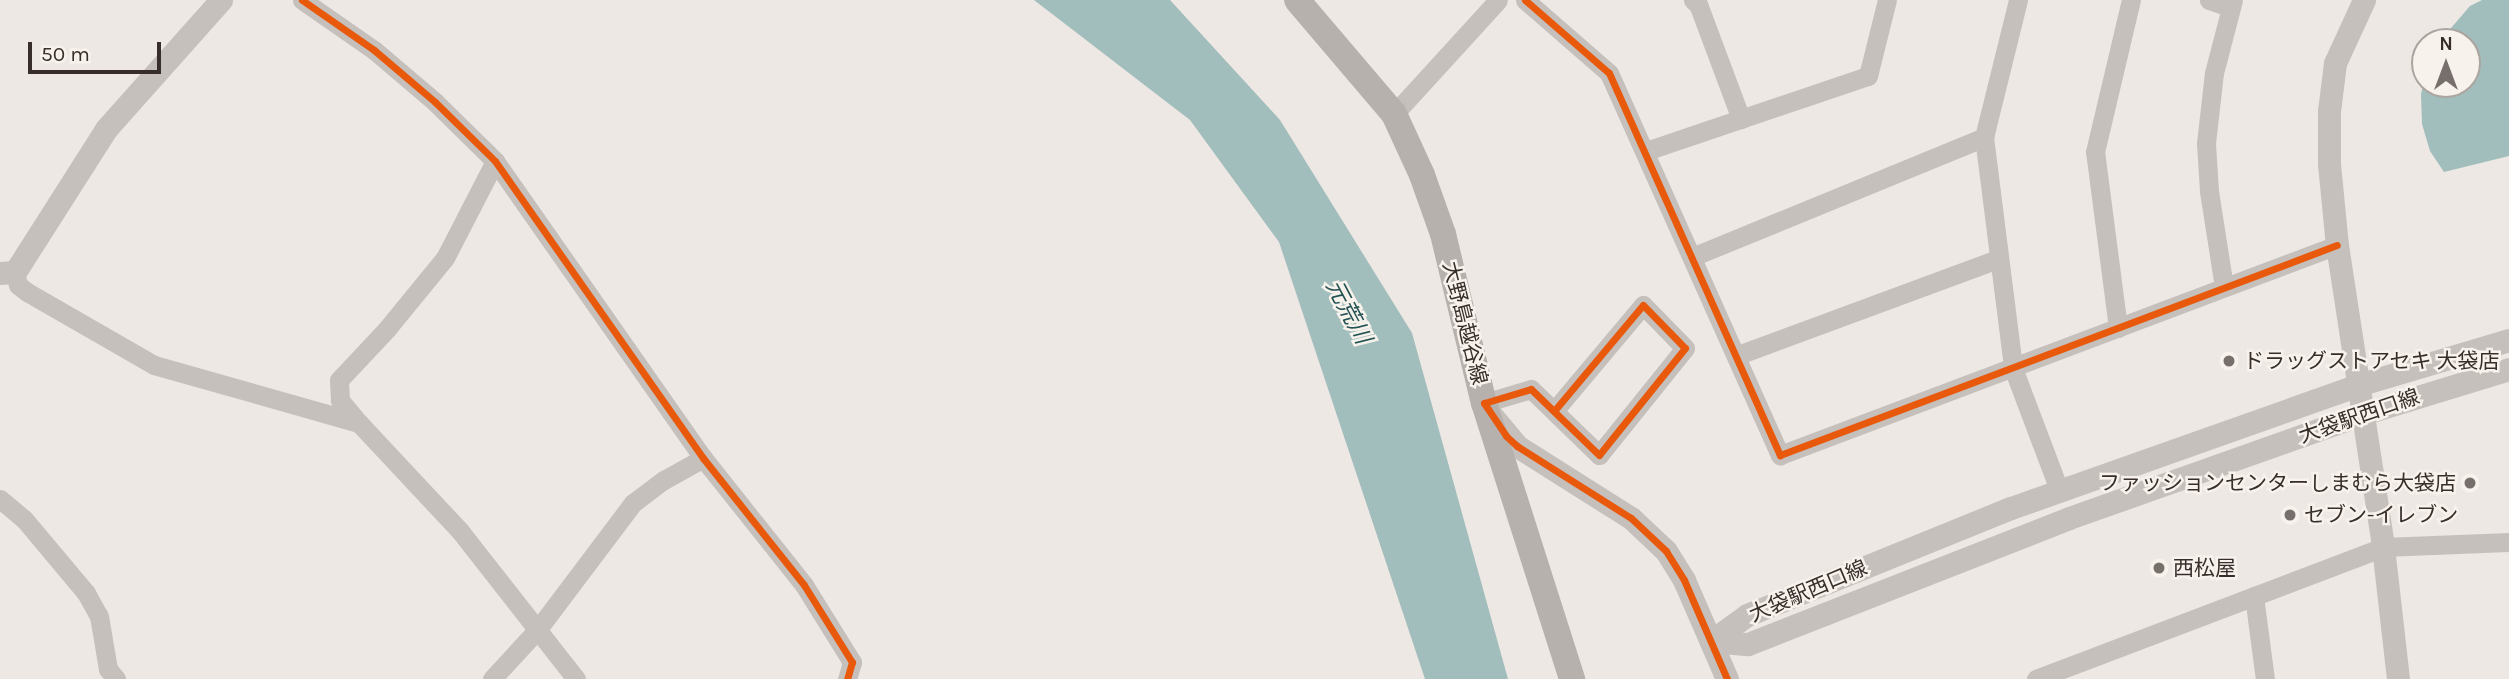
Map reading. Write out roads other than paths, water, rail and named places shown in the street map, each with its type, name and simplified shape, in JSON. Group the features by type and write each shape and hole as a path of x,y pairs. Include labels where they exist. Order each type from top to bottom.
{"main road":[{"name":"大野島越谷線","path":"1297,0 1394,114 1422,175 1443,234 1484,402 1572,679"}],"street":[{"path":"221,0 106,129 7,272 27,292 154,365 359,424"},
{"path":"302,0 374,50 435,102 495,161 704,458 804,585 852,662 846,679"},
{"path":"1394,114 1498,0"},
{"path":"1525,0 1609,73 1738,355 1780,455 2337,245"},
{"path":"1646,151 1868,76 1887,0"},
{"path":"2018,0 1984,137 1997,259 2013,368 2059,490"},
{"path":"2118,328 2095,152 2131,0"},
{"path":"2209,0 2231,4 2211,89 2206,143 2224,288"},
{"path":"2364,0 2354,14 2335,63 2329,111 2337,245 2383,547 2398,679"},
{"path":"1697,1 1741,119"},
{"path":"1692,257 1984,137"},
{"path":"495,161 444,258 386,330 339,380 340,400 359,424 460,531 576,679"},
{"path":"1738,355 1997,259"},
{"path":"1554,411 1643,305 1685,348 1599,455 1531,389 1484,402 1506,436 1517,446 1631,518 1666,551 1684,580 1727,679"},
{"name":"大袋駅西口線","path":"1711,641 1747,615 2059,490 2358,385 2509,340"},
{"name":"大袋駅西口線","path":"1711,641 1748,643 2069,518 2362,414 2509,369"},
{"path":"492,679 538,629 633,503 664,480 704,458"},
{"path":"0,499 24,519 86,593 99,617 108,668 116,679"},
{"path":"2036,679 2383,547 2509,542"},
{"path":"2254,596 2264,679"}],"water":[{"name":"元荒川","path":"1034,0 1170,0 1280,120 1412,333 1508,679 1425,679 1279,242 1190,120"},
{"path":"2482,0 2509,0 2509,156 2444,172 2430,151 2422,124 2421,98 2481,98 2481,28 2451,28 2470,6"}],"place":[{"name":"ドラッグストアセキ 大袋店","path":"2229,361"},
{"name":"ファッションセンターしまむら大袋店","path":"2470,483"},
{"name":"セブン-イレブン","path":"2290,515"},
{"name":"西松屋","path":"2159,568"}]}
